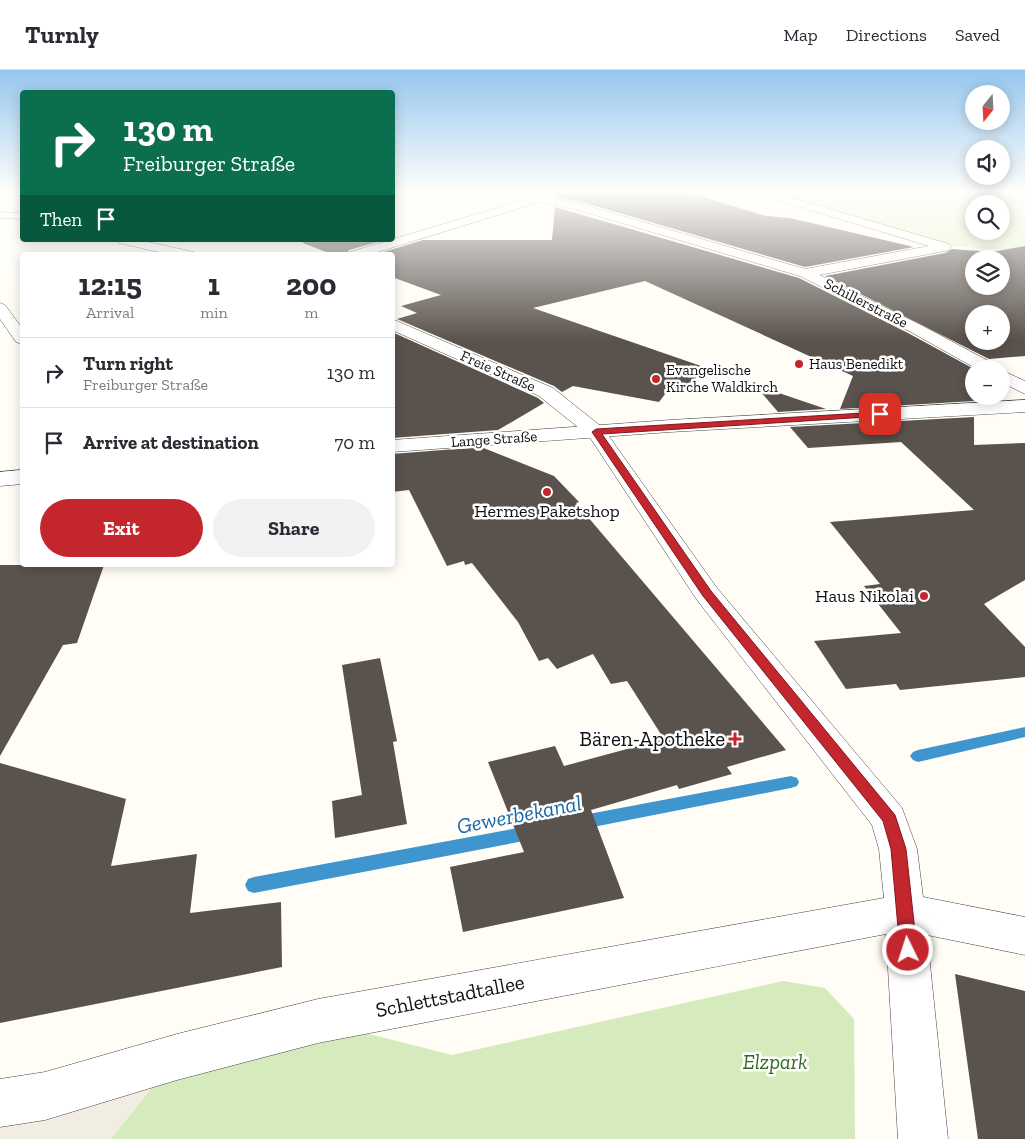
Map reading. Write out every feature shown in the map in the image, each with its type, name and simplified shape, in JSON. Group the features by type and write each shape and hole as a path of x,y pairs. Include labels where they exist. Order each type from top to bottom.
{"street":[{"path":"365,252 402,241"},
{"name":"Schillerstraße","path":"693,241 805,273 915,328 974,360"},
{"path":"805,273 945,247 925,241"},
{"path":"132,242 176,252"},
{"path":"0,308 20,335"},
{"name":"Freie Straße","path":"395,325 546,392 596,432 707,594 889,819 898,849 905,912 923,1139"},
{"path":"1010,380 1025,388"},
{"name":"Lange Straße","path":"395,446 1025,406"},
{"path":"0,479 20,477"},
{"path":"905,912 1025,936"},
{"name":"Schlettstadtallee","path":"0,1103 45,1096 177,1057 318,1021 905,912"}],"green space":[{"path":"929,241 1025,241 1025,251 946,246"},
{"name":"Elzpark","path":"783,981 825,988 854,1019 855,1139 48,1139 177,1057 318,1021 452,1055"}],"shaded area":[{"path":"177,1057 111,1139 0,1139 0,1103"}],"building":[{"path":"420,241 671,241 799,278 965,364 965,402 840,409 853,376 645,281 533,308 704,367 685,392 669,389 659,402 573,386 562,392 554,386 397,319 417,313 401,306 441,295 395,278 395,252 384,252"},
{"path":"715,241 888,241 914,247 805,267"},
{"path":"377,242 349,250 348,252 326,252 303,243"},
{"path":"1025,246 1025,356 989,359 971,350 1010,350 1010,305 965,305 965,347 825,276 945,253 952,249 965,250 965,295 1010,295 1010,250 1003,250"},
{"path":"395,333 538,398 544,403 498,430 395,438"},
{"path":"755,385 826,409 778,412"},
{"path":"974,417 974,445 1025,443 1025,580 984,604 1025,647 1025,677 900,690 896,684 846,689 814,641 901,633 864,586 880,584 830,522 974,510 901,442 808,448 790,427"},
{"path":"481,447 554,476 579,502 576,503 786,750 727,767 732,774 679,789 677,785 591,810 624,898 463,932 450,867 524,852 488,762 555,746 564,766 664,739 627,681 611,684 593,654 557,669 548,658 539,661 518,622 472,563 465,565 464,561 447,566 409,490 395,492 395,454"},
{"path":"0,565 20,565 20,567 103,567 77,643 63,645 0,756"},
{"path":"380,658 397,741 393,742 407,824 335,838 332,801 362,795 342,665"},
{"path":"0,763 126,799 111,866 197,854 190,913 281,902 282,967 0,1023"},
{"path":"955,974 1025,991 1025,1139 978,1139"}],"waterway":[{"name":"Gewerbekanal","path":"918,756 1025,732"},
{"name":"Gewerbekanal","path":"578,823 791,782"},
{"name":"Gewerbekanal","path":"254,885 534,832"}],"place":[{"name":"Haus Benedikt","path":"799,364"},
{"name":"Evangelische Kirche Waldkirch","path":"656,379"},
{"name":"Hermes Paketshop","path":"547,492"},
{"name":"Haus Nikolai","path":"924,596"},
{"name":"Bären-Apotheke","path":"735,739"}],"route":[{"path":"880,414 596,432 707,594 889,819 898,849 908,950"}]}
